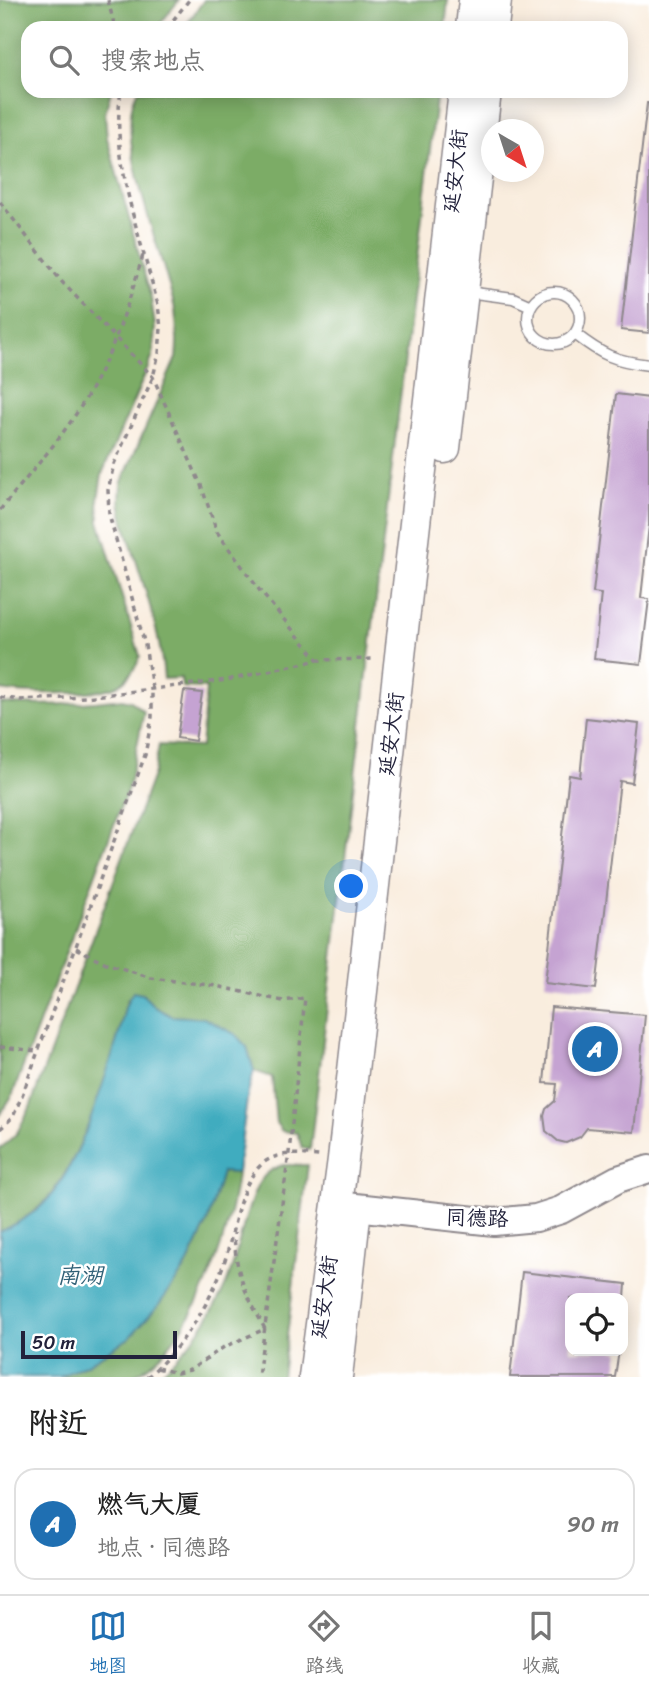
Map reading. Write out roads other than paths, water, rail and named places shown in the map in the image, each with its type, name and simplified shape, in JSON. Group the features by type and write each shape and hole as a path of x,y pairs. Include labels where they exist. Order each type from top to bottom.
{"main road":[{"path":"472,21 474,0"},
{"path":"494,21 496,0"},
{"name":"延安大街","path":"337,1377 347,1206 343,1159 463,98"},
{"name":"延安大街","path":"314,1377 347,1206 485,98"}],"street":[{"name":"同德路","path":"347,1206 494,1222 536,1218 561,1210 618,1179 649,1169"}],"lane":[{"path":"463,292 513,298 531,306"},
{"path":"545,294 562,294 570,298 579,311 580,319 575,334 559,344 541,340 529,325 531,306 545,294"},
{"path":"575,334 600,353 622,362 649,365"}],"water":[{"name":"南湖","path":"133,992 142,994 155,1007 171,1016 204,1018 235,1034 247,1047 254,1071 248,1093 237,1173 222,1172 207,1223 186,1267 158,1306 129,1338 87,1364 59,1377 0,1377 0,1232 37,1210 64,1176 96,1105 125,1008"}],"place":[{"name":"燃气大厦","path":"595,1049"}]}
